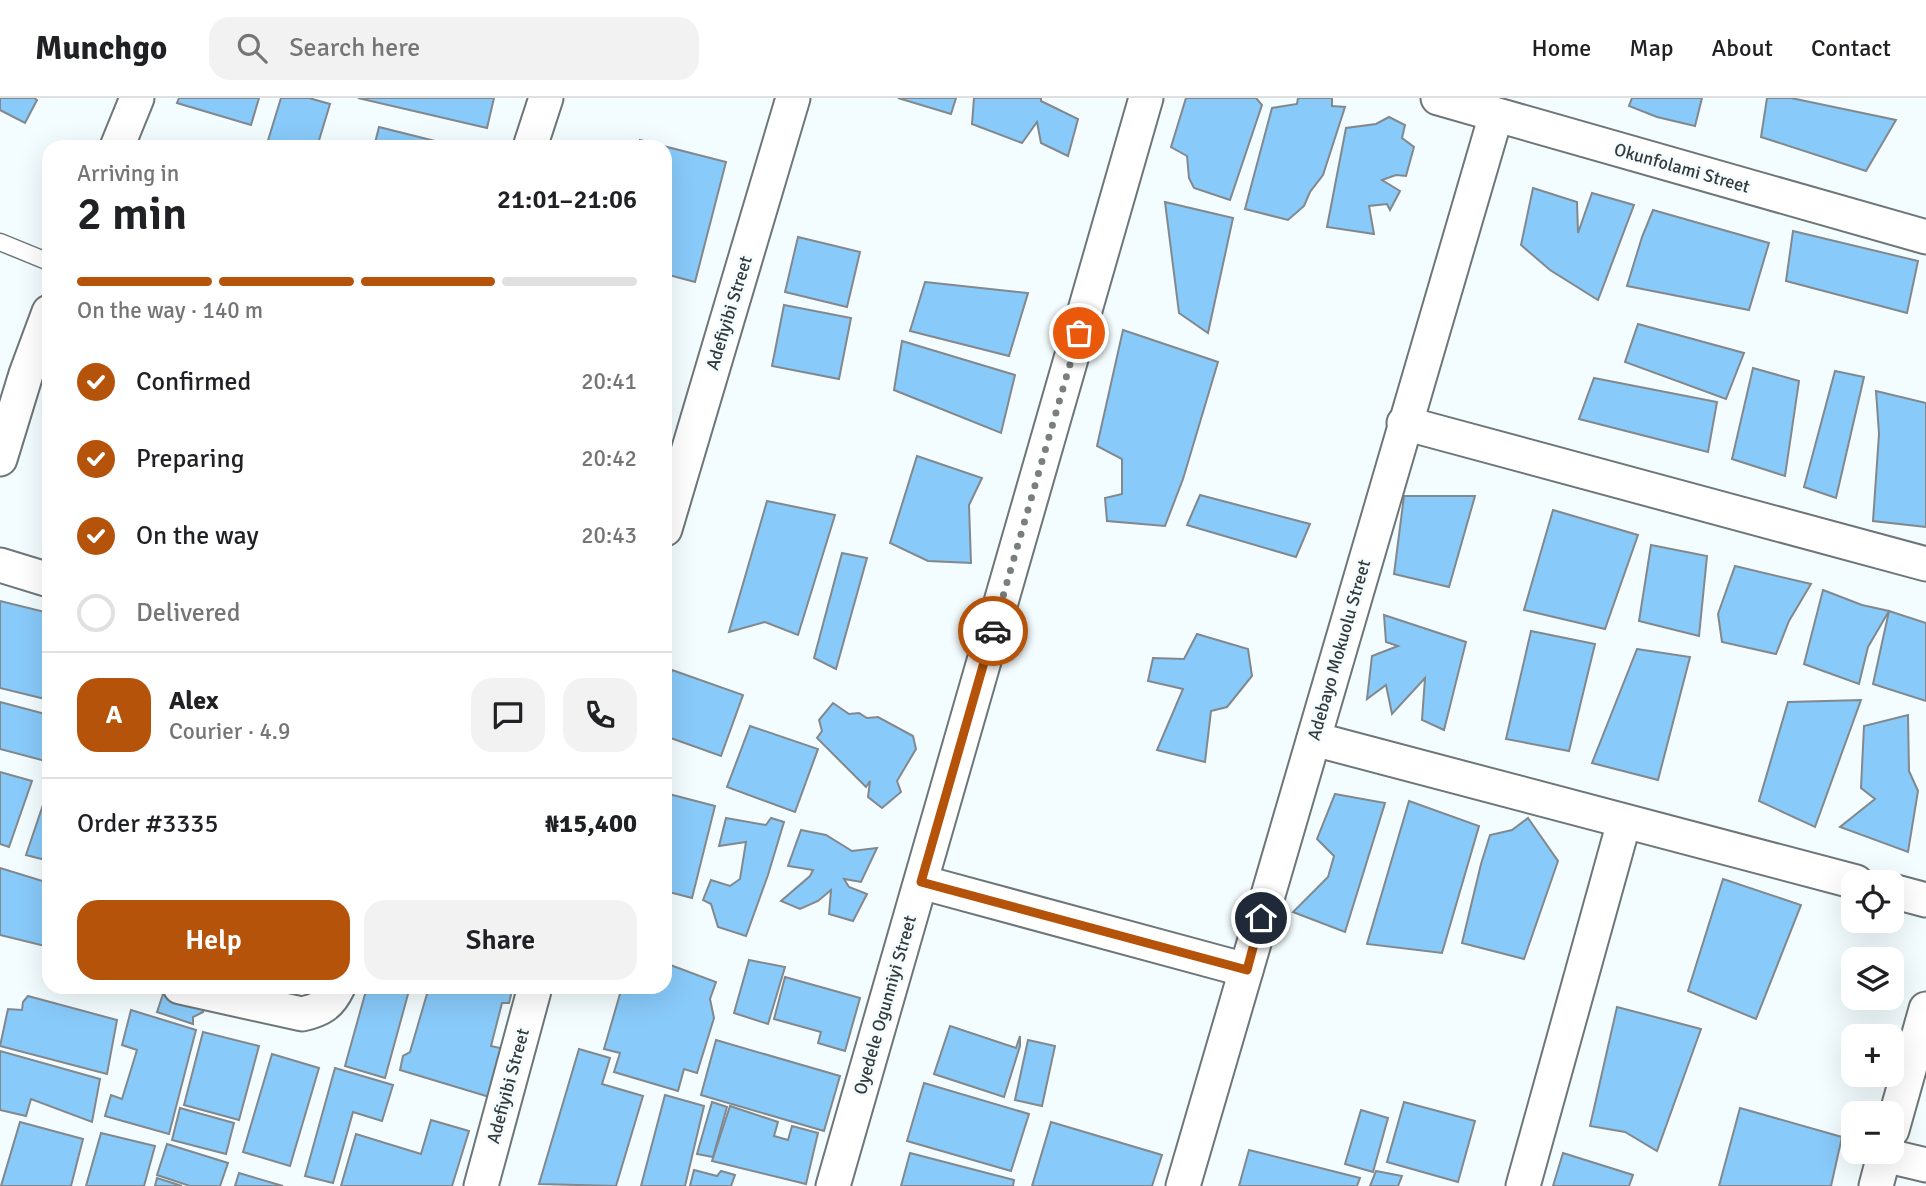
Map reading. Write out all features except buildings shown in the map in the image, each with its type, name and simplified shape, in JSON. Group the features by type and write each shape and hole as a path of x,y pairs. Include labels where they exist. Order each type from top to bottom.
{"street":[{"path":"120,140 137,98"},
{"path":"532,140 546,98"},
{"name":"Adefiyibi Street","path":"672,505 793,98"},
{"name":"Oyedele Ogunniyi Street","path":"833,1186 1146,98"},
{"name":"Okunfolami Street","path":"1438,98 1926,237"},
{"name":"Adebayo Mokuolu Street","path":"1183,1186 1496,115"},
{"path":"0,459 42,331"},
{"path":"1404,424 1926,564"},
{"path":"0,565 42,578"},
{"path":"1314,738 1841,878"},
{"path":"1523,1186 1624,822"},
{"path":"921,882 1247,970"},
{"path":"1904,894 1926,900"},
{"path":"212,994 302,1014 317,1011 332,1001 335,994"},
{"name":"Adefiyibi Street","path":"481,1186 533,994"},
{"path":"1900,1101 1926,1009"},
{"path":"1904,1160 1926,1165"}],"lane":[{"path":"0,242 42,259"}],"way so far":[{"path":"993,631 1079,333"}],"route":[{"path":"993,631 921,882 1247,970 1261,918"}]}
